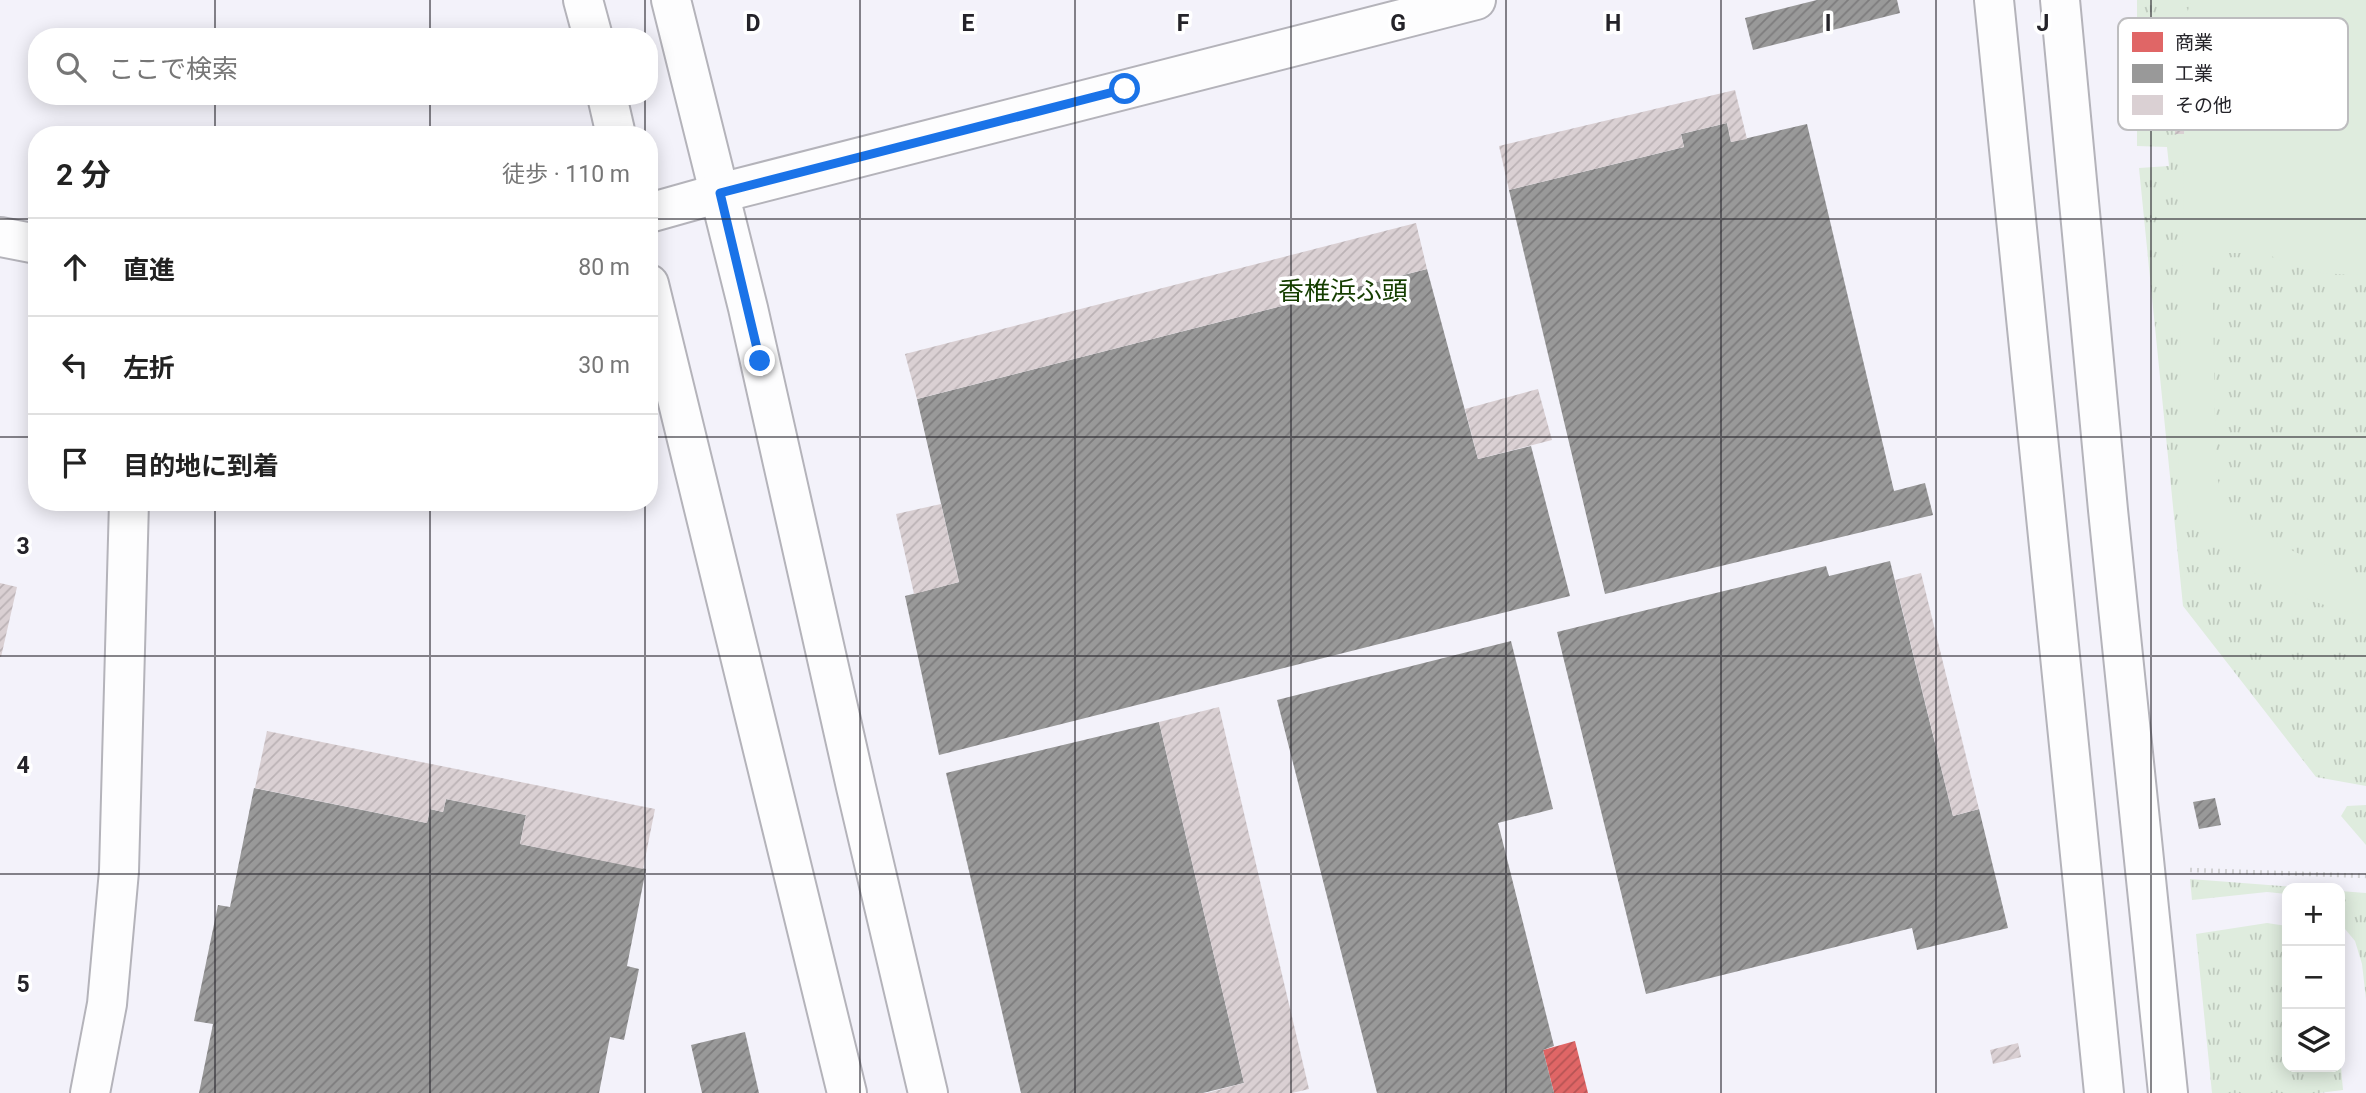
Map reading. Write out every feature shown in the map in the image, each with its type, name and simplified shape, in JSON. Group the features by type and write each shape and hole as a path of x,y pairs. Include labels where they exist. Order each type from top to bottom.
{"street":[{"path":"583,0 591,28"},
{"path":"671,0 720,193 928,1093"},
{"path":"658,210 1476,0"},
{"path":"1994,0 2104,1093"},
{"path":"2060,0 2106,496 2168,1093"},
{"path":"609,105 614,126"},
{"path":"0,237 28,242"},
{"path":"658,321 847,1093"},
{"path":"90,1093 107,1004 118,871 129,511"}],"path":[{"path":"2190,870 2366,877"}],"green space":[{"path":"2137,0 2366,0 2366,786 2316,777 2183,606 2139,168 2169,166 2167,147 2137,146 2137,130 2348,130 2348,18 2137,18"},
{"path":"2191,0 2366,0 2366,273 2322,273 2292,266 2265,253 2212,253 2216,474 2223,495 2234,511 2267,537 2307,557 2366,578 2366,616 2293,593 2246,568 2207,535 2192,516 2178,481 2185,130 2348,130 2348,18 2187,18"},
{"path":"2366,805 2366,845 2341,816 2347,806"},
{"path":"2190,879 2282,886 2282,894 2267,892 2192,900"},
{"path":"2345,891 2366,893 2366,999 2362,964 2355,941 2345,929"},
{"path":"2267,923 2282,925 2282,1072 2341,1072 2343,1090 2319,1093 2212,1093 2196,934"}],"building: 商業":[{"path":"1575,1041 1588,1093 1554,1093 1543,1050"}],"building: 工業":[{"path":"1817,0 1897,0 1900,13 1753,50 1745,18"},
{"path":"1727,123 1731,142 1807,124 1894,491 1925,483 1933,515 1605,594 1509,190 1684,147 1681,134"},
{"path":"1427,269 1478,459 1531,446 1570,596 939,755 905,596 959,582 917,399"},
{"path":"1890,561 1953,816 1979,809 2008,928 1917,950 1912,928 1646,994 1557,632 1826,566 1829,576"},
{"path":"1511,641 1553,809 1498,823 1554,1046 1543,1050 1554,1093 1377,1093 1277,700"},
{"path":"1159,722 1244,1083 1203,1093 1021,1093 946,773"},
{"path":"254,788 427,823 430,809 443,812 446,799 526,815 520,844 646,869 627,966 639,969 624,1040 610,1037 599,1093 199,1093 213,1024 194,1021 218,905 230,907"},
{"path":"2215,798 2221,825 2199,829 2193,802"},
{"path":"745,1032 759,1093 702,1093 691,1045"}],"building: その他":[{"path":"1735,90 1747,139 1731,142 1727,123 1681,134 1684,147 1509,190 1499,146"},
{"path":"2175,130 2184,130 2184,134 2175,134"},
{"path":"1416,223 1427,269 917,399 905,354"},
{"path":"1538,389 1552,440 1478,459 1465,409"},
{"path":"941,504 959,582 914,594 896,514"},
{"path":"1921,573 1979,809 1953,816 1895,580"},
{"path":"0,583 17,587 1,657 0,657"},
{"path":"1219,707 1309,1089 1292,1093 1207,1093 1244,1083 1159,722"},
{"path":"267,731 655,809 643,869 520,844 526,815 446,799 443,812 430,809 427,823 255,788"},
{"path":"2018,1043 2021,1057 1993,1064 1990,1050"}],"district":[{"name":"香椎浜ふ頭","path":"1343,291"}],"route":[{"path":"760,361 720,193 1125,89"}]}
